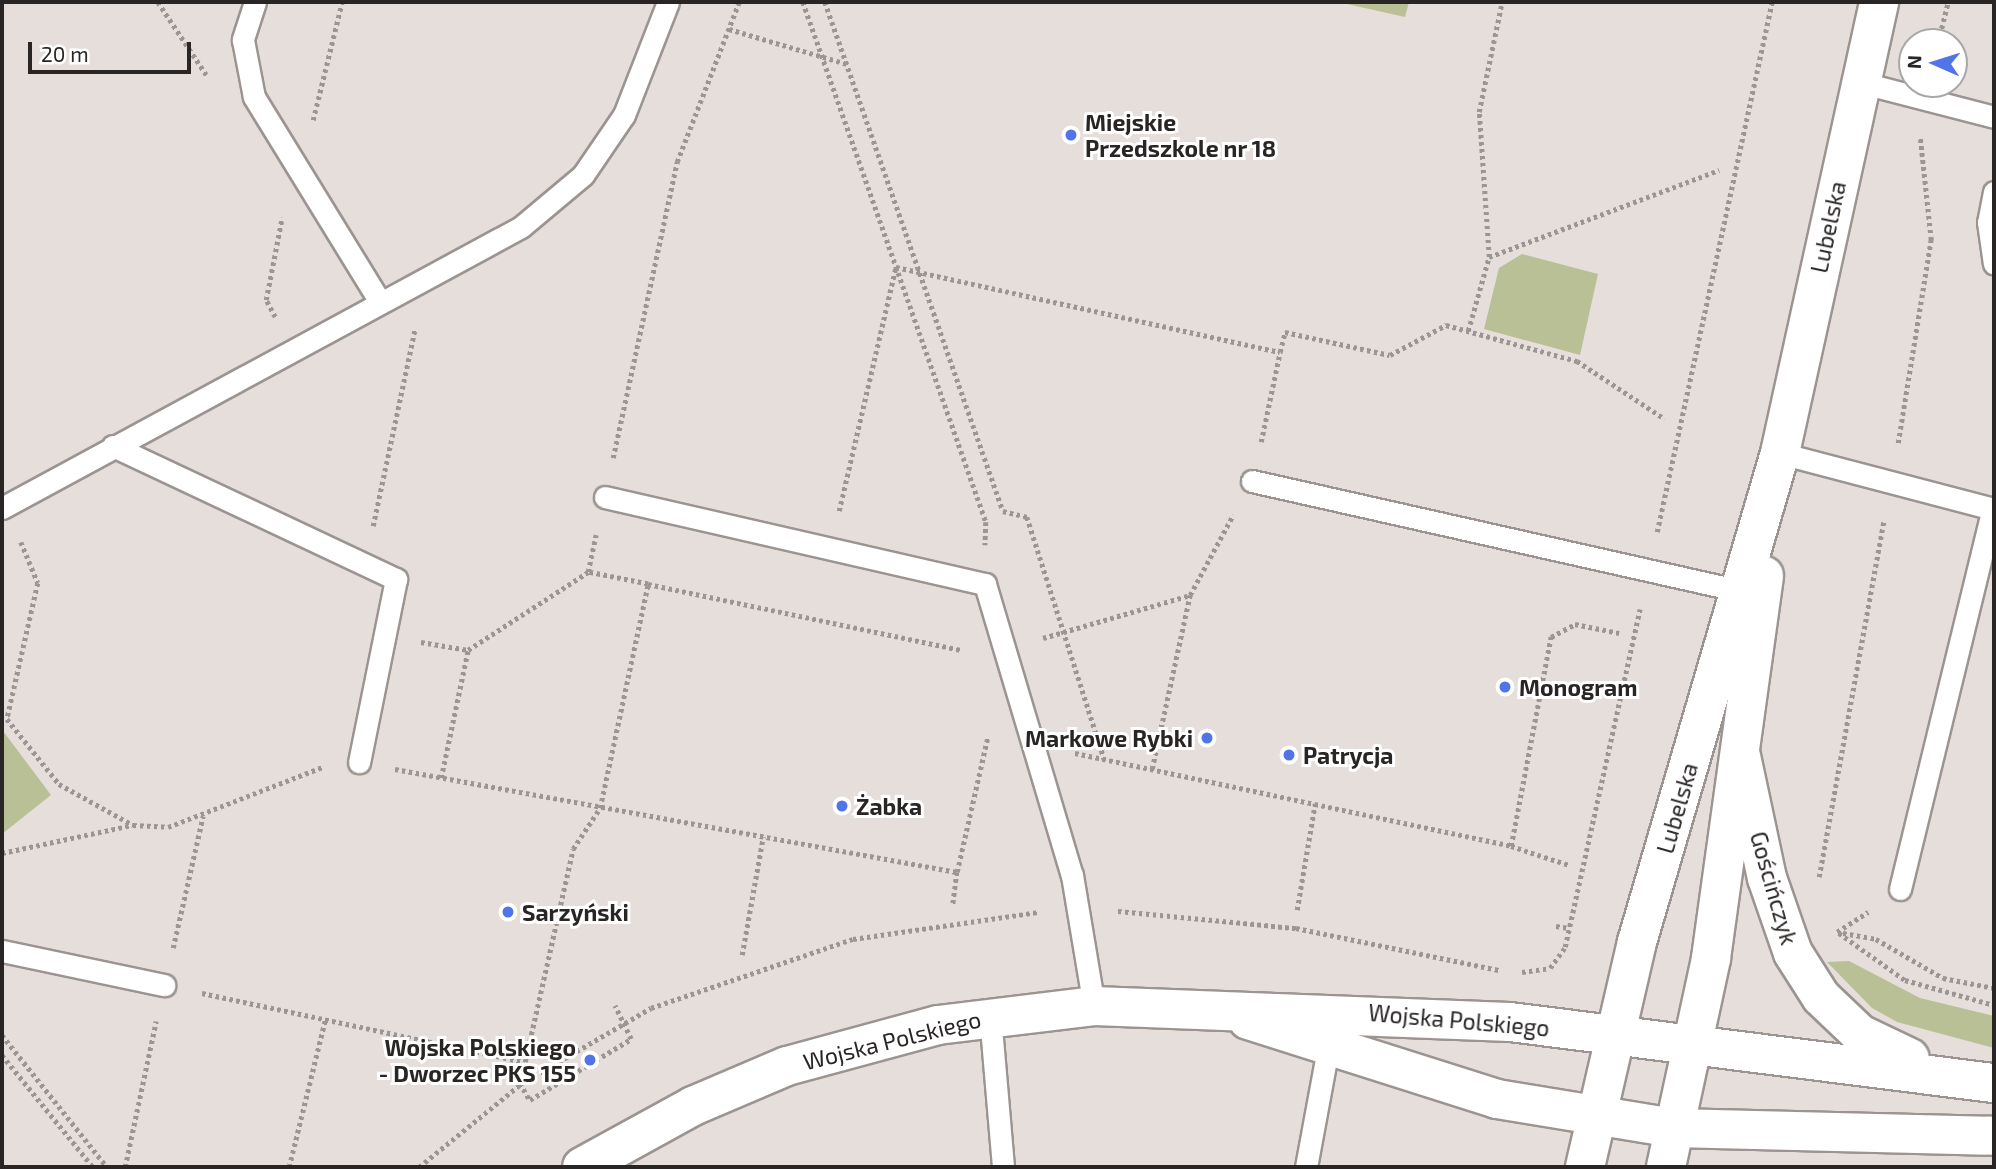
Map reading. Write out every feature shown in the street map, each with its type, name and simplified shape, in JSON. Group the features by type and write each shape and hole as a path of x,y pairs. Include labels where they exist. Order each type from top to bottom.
{"street":[{"name":"Lubelska","path":"1585,1167 1616,1035 1780,453 1879,2"},
{"name":"Lubelska","path":"1666,1167 1693,1043 1741,756 1780,453"},
{"name":"Gościńczyk","path":"1741,756 1767,878 1793,953 1821,997 1860,1034 1940,1073"},
{"name":"Wojska Polskiego","path":"582,1167 693,1106 787,1066 990,1015 1094,1006 1224,1013 1332,1028 1616,1035 1693,1043"},
{"name":"Wojska Polskiego","path":"1332,1028 1497,1099 1674,1128"},
{"name":"Gościńczyk","path":"1693,1043 1940,1073 1994,1083"},
{"path":"1674,1128 1994,1136"}],"lane":[{"path":"255,2 243,40 254,97 379,300"},
{"path":"4,507 379,300 521,227 583,175 624,115 668,2"},
{"path":"1860,82 1994,117"},
{"path":"1994,192 1988,222 1994,264"},
{"path":"113,446 396,579 359,762"},
{"path":"1780,453 1994,509 1900,889"},
{"path":"1252,481 1649,568 1741,591"},
{"path":"605,497 985,584 1072,875 1094,1006"},
{"path":"2,951 164,985"},
{"path":"990,1015 1003,1167"},
{"path":"1306,1167 1332,1028"}],"path":[{"path":"803,2 986,522 985,584"},
{"path":"825,2 1003,511 1027,517 1104,759"},
{"path":"1468,331 1489,257 1479,112 1502,2"},
{"path":"1519,972 1550,968 1561,957 1569,929 1772,2"},
{"path":"1942,28 1948,2"},
{"path":"729,29 847,64"},
{"path":"1489,257 1719,170"},
{"path":"896,267 1280,352"},
{"path":"831,549 896,267"},
{"path":"365,564 426,276"},
{"path":"1152,769 1189,594 1252,481 1284,332 1390,355 1446,325 1577,361 1665,419"},
{"path":"4,507 38,583 4,721 59,784 133,825"},
{"path":"384,635 468,650 588,572"},
{"path":"648,584 1006,659 1006,649 1189,594"},
{"path":"1511,846 1551,637 1574,624 1619,633"},
{"path":"441,778 468,650"},
{"path":"953,904 957,872 991,725"},
{"path":"988,739 1035,744 1511,846 1569,865"},
{"path":"2,853 133,825 169,827 341,760 957,872"},
{"path":"1297,910 1315,804"},
{"path":"743,955 763,837"},
{"path":"1556,926 1569,929"},
{"path":"1994,988 1944,978 1876,939 1838,932 1905,980 1994,1005"},
{"path":"164,985 525,1062"},
{"path":"513,1071 530,1100 631,1039 615,1006"},
{"path":"289,1167 324,1020"},
{"path":"2,1035 107,1167"},
{"path":"2,1055 93,1167"}],"green space":[{"path":"1338,2 1409,2 1405,17"},
{"path":"1522,254 1598,274 1580,355 1484,329 1499,268"},
{"path":"2,732 51,795 2,834"},
{"path":"1849,961 1920,998 1994,1016 1994,1048 1897,1022 1872,1008 1827,962"}],"place":[{"name":"Miejskie Przedszkole nr 18","path":"1071,135"},
{"name":"Monogram","path":"1505,687"},
{"name":"Markowe Rybki","path":"1207,738"},
{"name":"Patrycja","path":"1289,755"},
{"name":"Żabka","path":"842,806"},
{"name":"Sarzyński","path":"508,912"},
{"name":"Wojska Polskiego - Dworzec PKS 155","path":"590,1060"}]}
